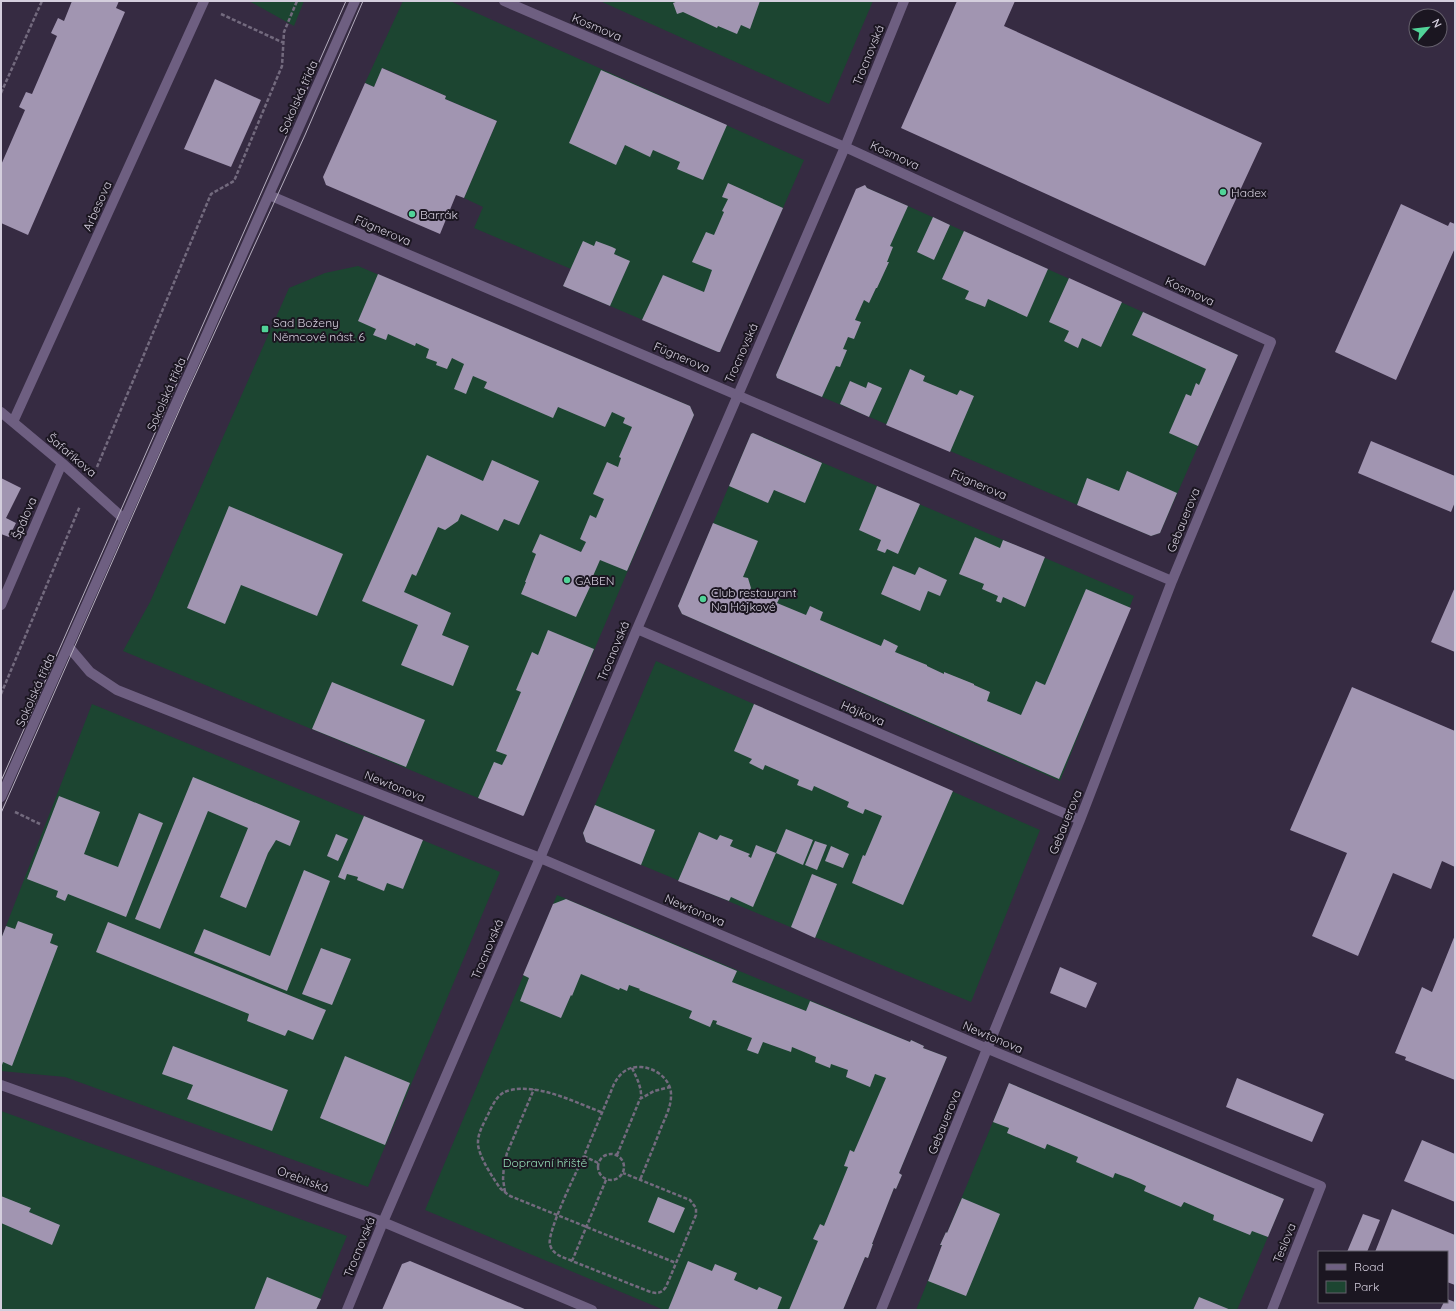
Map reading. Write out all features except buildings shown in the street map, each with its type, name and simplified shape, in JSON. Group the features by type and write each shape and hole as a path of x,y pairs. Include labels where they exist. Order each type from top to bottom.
{"street":[{"name":"Sokolská třída","path":"1,797 355,1"},
{"name":"Kosmova","path":"504,1 845,147 1271,342"},
{"name":"Trocnovská","path":"347,1310 383,1222 540,858 636,629 845,147 904,1"},
{"name":"Arbesova","path":"13,422 203,4"},
{"name":"Fügnerova","path":"269,195 1172,581"},
{"name":"Gebauerova","path":"882,1310 1080,820 1172,581 1271,342"},
{"name":"Šafaříkova","path":"1,412 89,486 124,519"},
{"name":"Špálova","path":"1,605 62,463"},
{"name":"Hájkova","path":"636,629 1080,820"},
{"name":"Newtonova","path":"68,646 90,672 118,690 540,858 988,1049 1321,1186"},
{"name":"Orebitská","path":"1,1085 383,1222 592,1310"},
{"name":"Teslova","path":"1272,1310 1321,1186"}],"path":[{"path":"1,93 42,1"},
{"path":"1,694 210,194 234,181 282,66 284,32 297,1"},
{"path":"203,4 284,43"},
{"path":"11,810 40,824"},
{"path":"623,1173 640,1180 690,1200 696,1208 696,1215 666,1287 658,1293 648,1291 556,1254 550,1245 550,1235 558,1215 584,1156 601,1112 617,1078 626,1070 642,1067 653,1070 663,1077 670,1086 672,1096 669,1108 640,1180"},
{"path":"617,1155 640,1100 640,1084 632,1068"},
{"path":"640,1100 650,1093 670,1086"},
{"path":"505,1192 503,1179 507,1153 534,1089"},
{"path":"601,1112 539,1090 509,1090 501,1094 494,1103 481,1130 478,1142 479,1150 501,1189 505,1192 676,1263"},
{"path":"613,1154 617,1155 624,1165 623,1173 617,1179 610,1181 606,1180 597,1171 598,1162 604,1156 613,1154"},
{"path":"584,1156 598,1162"},
{"path":"572,1261 606,1180"}],"green space":[{"path":"249,1 304,1 294,26"},
{"path":"403,1 450,1 804,160 720,352 563,286 571,269 474,228 483,207 464,198 497,121 445,99 446,96 383,68 374,87 365,83"},
{"path":"600,1 873,1 829,104"},
{"path":"867,186 867,188 1238,355 1160,533 1151,536 777,378 776,375 796,328"},
{"path":"358,266 690,406 694,415 524,815 478,798 123,651 150,602 289,288 325,273"},
{"path":"753,433 1134,596 1060,781 682,614 678,606 751,434"},
{"path":"656,661 1040,830 971,1002 586,842 583,833"},
{"path":"92,704 500,872 368,1187 65,1077 1,1071 1,939"},
{"name":"Dopravní hřiště","path":"557,895 910,1042 911,1040 924,1046 923,1048 947,1057 899,1173 902,1175 896,1189 894,1188 872,1243 873,1244 868,1258 865,1257 843,1310 664,1310 425,1210"},
{"path":"1009,1083 1284,1199 1237,1310 916,1310 942,1246 940,1245 946,1232 947,1233"},
{"path":"1,1111 347,1236 316,1310 1,1310"}],"tram line":[{"path":"1,781 346,1"},
{"path":"1,813 186,395 305,135 363,1"}],"place":[{"name":"Hadex","path":"1223,192"},
{"name":"Barrák","path":"412,214"},
{"name":"Sad Boženy Němcové nást. 6","path":"265,329"},
{"name":"GABEN","path":"567,580"},
{"name":"Club restaurant Na Hájkové","path":"703,599"}]}
